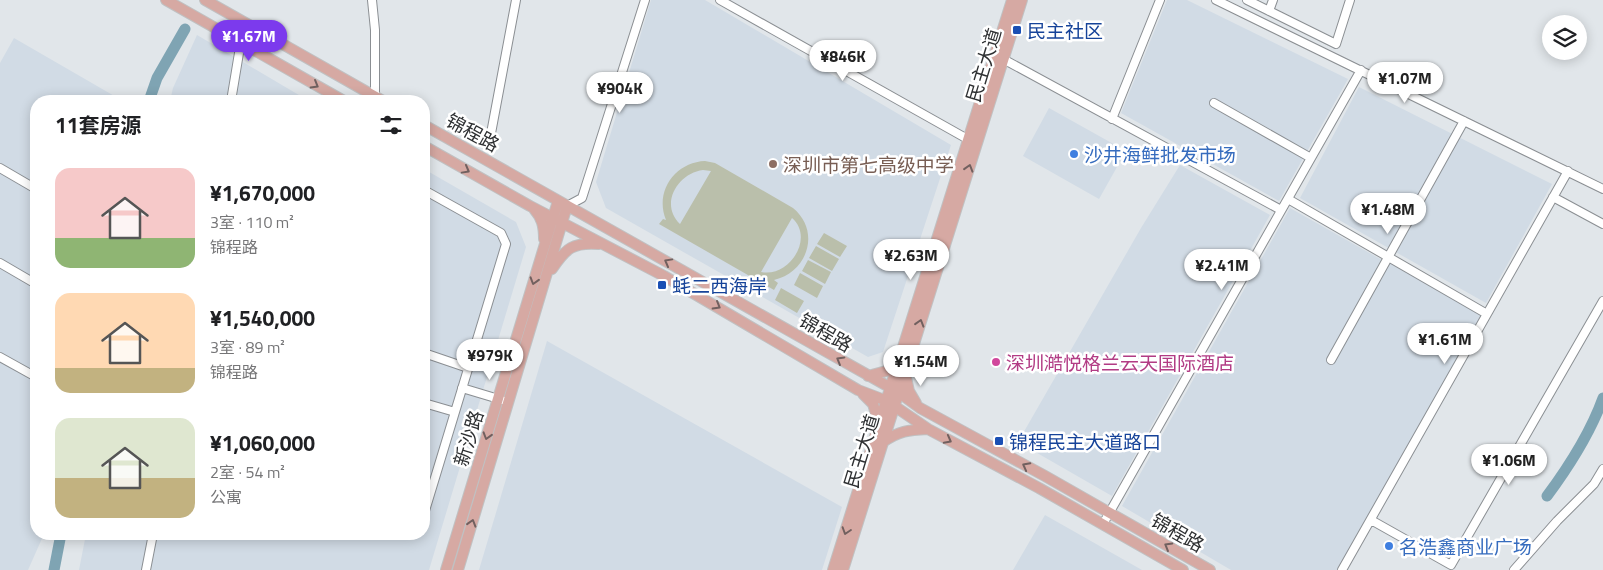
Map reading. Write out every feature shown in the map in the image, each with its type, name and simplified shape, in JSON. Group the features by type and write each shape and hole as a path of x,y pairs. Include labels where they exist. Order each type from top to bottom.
{"main road":[{"path":"166,0 333,95"},
{"path":"205,0 372,95"},
{"name":"民主大道","path":"842,570 883,442 894,390 972,141 1012,0"},
{"name":"民主大道","path":"972,141 1003,59 1022,0"},
{"name":"锦程路","path":"430,127 894,390 920,408 1045,476 1210,570"},
{"name":"锦程路","path":"430,149 602,245 664,276 858,390 890,404 928,429 1039,488 1183,570"},
{"name":"新沙路","path":"446,570 553,217 563,203"},
{"name":"新沙路","path":"458,570 563,222 563,203"},
{"path":"531,206 540,216 544,228 544,248"},
{"path":"545,280 562,254 576,245 585,243 602,245"},
{"path":"868,376 902,368 909,391 920,408"},
{"path":"858,390 873,404 879,426"},
{"name":"民主大道","path":"833,570 879,426 890,404"},
{"path":"883,442 896,433 928,429"}],"street":[{"path":"372,0 379,95"},
{"path":"489,144 516,0"},
{"path":"563,203 582,198 644,0"},
{"path":"720,0 972,141"},
{"path":"1112,119 1160,0"},
{"path":"1216,0 1603,189"},
{"path":"1247,0 1336,44 1350,0"},
{"path":"1269,11 1272,0"},
{"path":"232,95 239,53 243,44"},
{"path":"1003,59 1281,210"},
{"path":"1102,524 1361,70"},
{"path":"1214,103 1311,158"},
{"path":"1331,360 1464,121"},
{"path":"0,168 30,186"},
{"path":"1342,570 1568,172"},
{"path":"430,193 501,233 506,244 430,494"},
{"path":"1553,197 1603,224"},
{"path":"1288,199 1487,314"},
{"path":"0,264 30,281"},
{"path":"1371,520 1451,565 1603,302"},
{"path":"430,355 468,368"},
{"path":"0,356 30,374"},
{"path":"462,388 508,402"},
{"path":"430,405 455,412"},
{"path":"1514,570 1594,484 1603,468"},
{"path":"146,570 152,540"}],"shaded area":[{"name":"深圳市第七高级中学","path":"651,0 705,0 951,145 883,352 868,357 606,208 596,182"},
{"path":"1167,0 1187,0 1348,79 1279,201 1121,113"},
{"path":"197,35 299,95 171,95"},
{"path":"14,38 113,95 30,95 30,540 41,540 28,570 0,570 0,63"},
{"path":"1359,87 1552,184 1486,303 1300,198"},
{"name":"沙井海鲜批发市场","path":"1049,108 1126,151 1099,199 1023,156"},
{"path":"1180,165 1270,215 1112,496 1018,442 1141,228"},
{"path":"430,172 516,222 526,247 429,570 79,570 85,540 430,540"},
{"path":"1290,208 1382,260 1329,354 1334,358 1389,260 1484,314 1337,570 1231,570 1122,506"},
{"path":"547,341 842,507 822,570 479,570"},
{"path":"1045,515 1142,570 1013,570"}],"green space":[{"path":"705,161 715,163 793,208 802,217 807,228 807,250 795,269 786,276 774,280 778,283 774,290 659,224 663,219 666,220 663,199 665,189 670,180 677,172 695,163","holes":["711,171 680,224 671,208 671,199 674,191 686,177 694,172","792,218 798,226 801,236 796,255 781,269 761,272"]},
{"path":"824,233 847,246 840,257 817,244"},
{"path":"816,246 839,259 832,271 809,258"},
{"path":"808,260 831,272 825,284 802,271"},
{"path":"800,273 823,286 817,298 794,285"},
{"path":"781,288 804,301 797,313 775,300"}],"waterway":[{"path":"151,95 157,78 185,29"},
{"path":"1547,496 1579,449 1603,398"},
{"path":"54,570 60,540"}],"place":[{"name":"民主社区","path":"1017,30"},
{"name":"沙井海鲜批发市场","path":"1074,154"},
{"name":"深圳市第七高级中学","path":"773,164"},
{"name":"蚝二西海岸","path":"662,285"},
{"name":"深圳澔悦格兰云天国际酒店","path":"996,362"},
{"name":"锦程民主大道路口","path":"999,441"},
{"name":"名浩鑫商业广场","path":"1389,546"}]}
